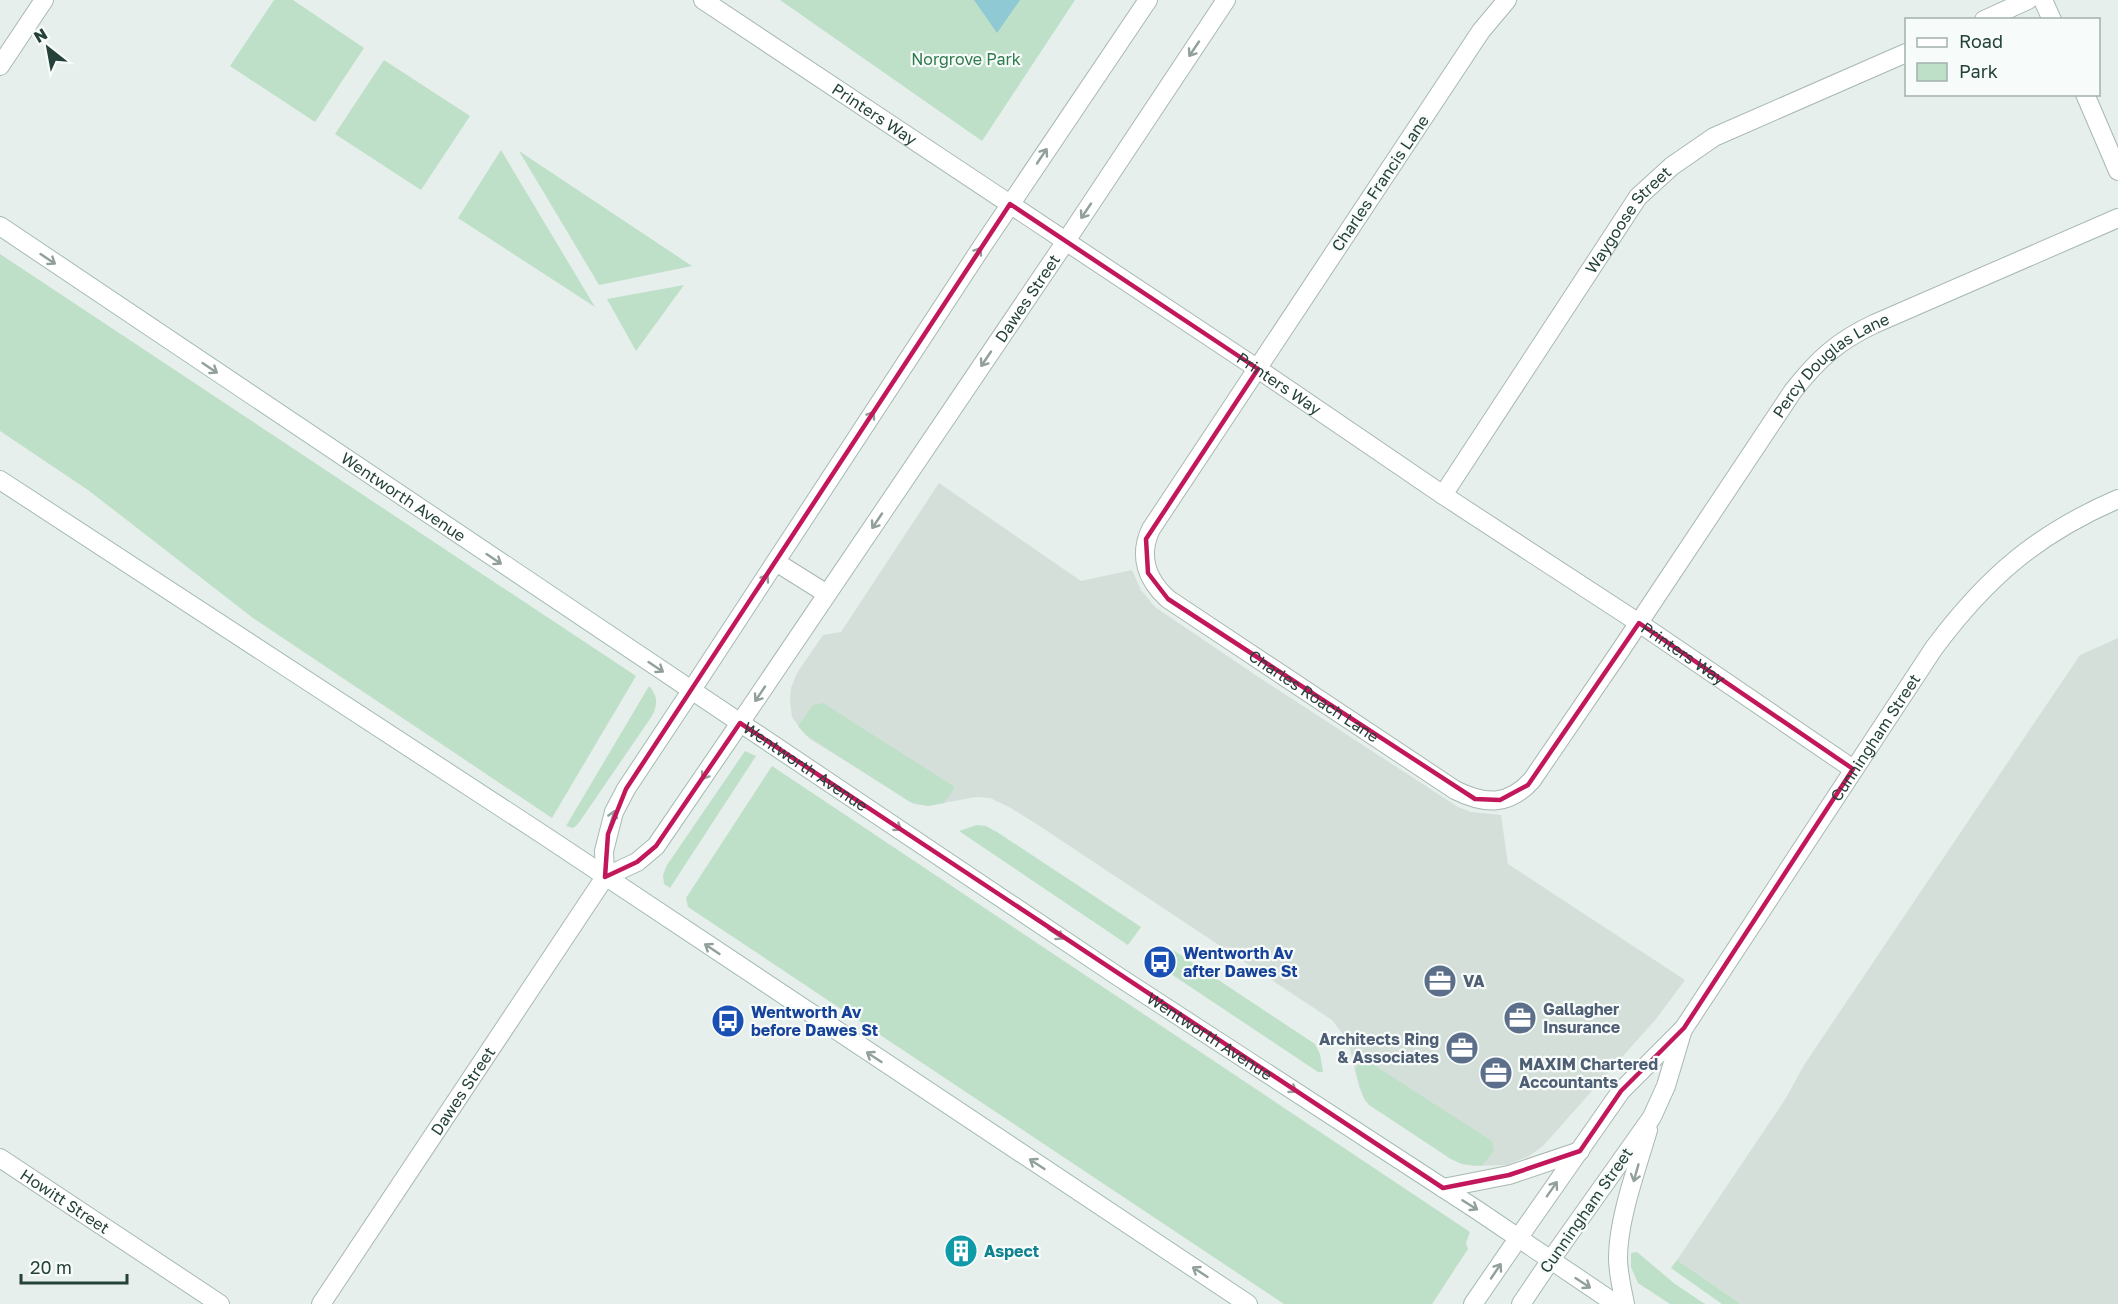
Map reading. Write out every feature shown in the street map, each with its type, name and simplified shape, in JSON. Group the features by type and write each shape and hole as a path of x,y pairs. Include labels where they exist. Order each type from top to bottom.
{"street":[{"path":"3,54 44,0"},
{"name":"Printers Way","path":"703,0 1258,369 1443,495 1639,623 1853,769"},
{"path":"605,877 604,851 614,812 626,789 1010,204 1148,0"},
{"name":"Dawes Street","path":"321,1304 605,877 637,862 656,846 1066,241 1226,0"},
{"name":"Charles Francis Lane","path":"1258,369 1481,31 1507,0"},
{"path":"1988,18 2028,0"},
{"path":"2043,0 2051,18"},
{"name":"Waygoose Street","path":"1443,495 1638,197 1672,166 1714,137 1905,53"},
{"path":"2086,96 2118,171"},
{"name":"Percy Douglas Lane","path":"1639,623 1793,391 1806,373 1830,350 1847,337 1874,324 2118,218"},
{"name":"Wentworth Avenue","path":"0,226 1119,977 1519,1237 1550,1261 1616,1304"},
{"name":"Charles Roach Lane","path":"1258,369 1150,529 1145,544 1145,563 1150,577 1168,599 1455,790 1475,799 1488,801 1506,798 1523,789 1539,770 1639,623"},
{"path":"0,480 605,877 1248,1304"},
{"name":"Cunningham Street","path":"1473,1304 1622,1091 1684,1028 1939,640 1966,606 2015,559 2056,530 2118,499"},
{"path":"776,562 827,594"},
{"name":"Cunningham Street","path":"1625,1304 1618,1266 1619,1245 1627,1204 1652,1117 1664,1091 1684,1028"},
{"name":"Cunningham Street","path":"1521,1304 1652,1117"},
{"path":"1443,1188 1509,1176 1580,1151"},
{"name":"Howitt Street","path":"0,1158 220,1304"}],"highlighted area":[{"path":"1010,204 1258,369 1146,539 1148,573 1168,599 1475,799 1500,800 1528,785 1639,623 1853,769 1684,1028 1621,1091 1580,1151 1509,1175 1443,1188 740,723 656,846 637,862 605,877 608,834 626,789"}],"shaded area":[{"path":"939,483 1081,581 1132,570 1141,590 1155,607 1254,674 1458,807 1471,812 1501,815 1508,864 1685,980 1656,1019 1543,1146 1529,1156 1507,1165 1474,1166 1451,1159 1365,1101 1359,1087 1348,1041 1332,1020 1035,823 990,798 976,797 928,806 914,804 810,739 802,731 792,717 790,701 791,688 797,673 823,635 841,632"},
{"path":"2118,638 2118,1304 1741,1304 1677,1260 1786,1098 1804,1065 2080,655"}],"green space":[{"path":"274,0 293,0 364,48 315,122 230,66"},
{"name":"Norgrove Park","path":"780,0 1075,0 982,141"},
{"path":"384,60 470,116 421,190 335,134"},
{"path":"501,150 595,307 458,218"},
{"path":"519,151 692,266 599,285"},
{"path":"0,254 636,676 552,818 253,618 88,490 0,431"},
{"path":"684,285 636,351 607,299"},
{"path":"649,686 656,700 652,716 578,824 573,828 566,826"},
{"path":"823,703 955,787 944,803 928,806 910,802 806,735 798,726 813,705"},
{"path":"745,751 756,756 670,888 664,884 663,875 667,865"},
{"path":"772,766 1470,1232 1466,1243 1468,1249 1432,1304 1284,1304 688,907 686,898"},
{"path":"977,825 986,826 997,832 1141,927 1128,945 959,831"},
{"path":"1173,950 1315,1044 1320,1054 1323,1072 1318,1072 1162,968"},
{"path":"1363,1058 1492,1141 1494,1151 1482,1166 1462,1164 1451,1159 1369,1105 1363,1096 1355,1069"},
{"path":"1637,1252 1675,1284 1705,1304 1670,1304 1638,1283 1631,1267 1631,1253"},
{"path":"1677,1260 1741,1304 1722,1304 1671,1268"}],"water":[{"path":"974,0 1020,0 997,33"}],"place":[{"name":"Wentworth Av after Dawes St","path":"1160,962"},
{"name":"VA","path":"1440,981"},
{"name":"Gallagher Insurance","path":"1520,1018"},
{"name":"Wentworth Av before Dawes St","path":"728,1021"},
{"name":"Architects Ring & Associates","path":"1462,1048"},
{"name":"MAXIM Chartered Accountants","path":"1496,1073"},
{"name":"Aspect","path":"961,1251"}]}
